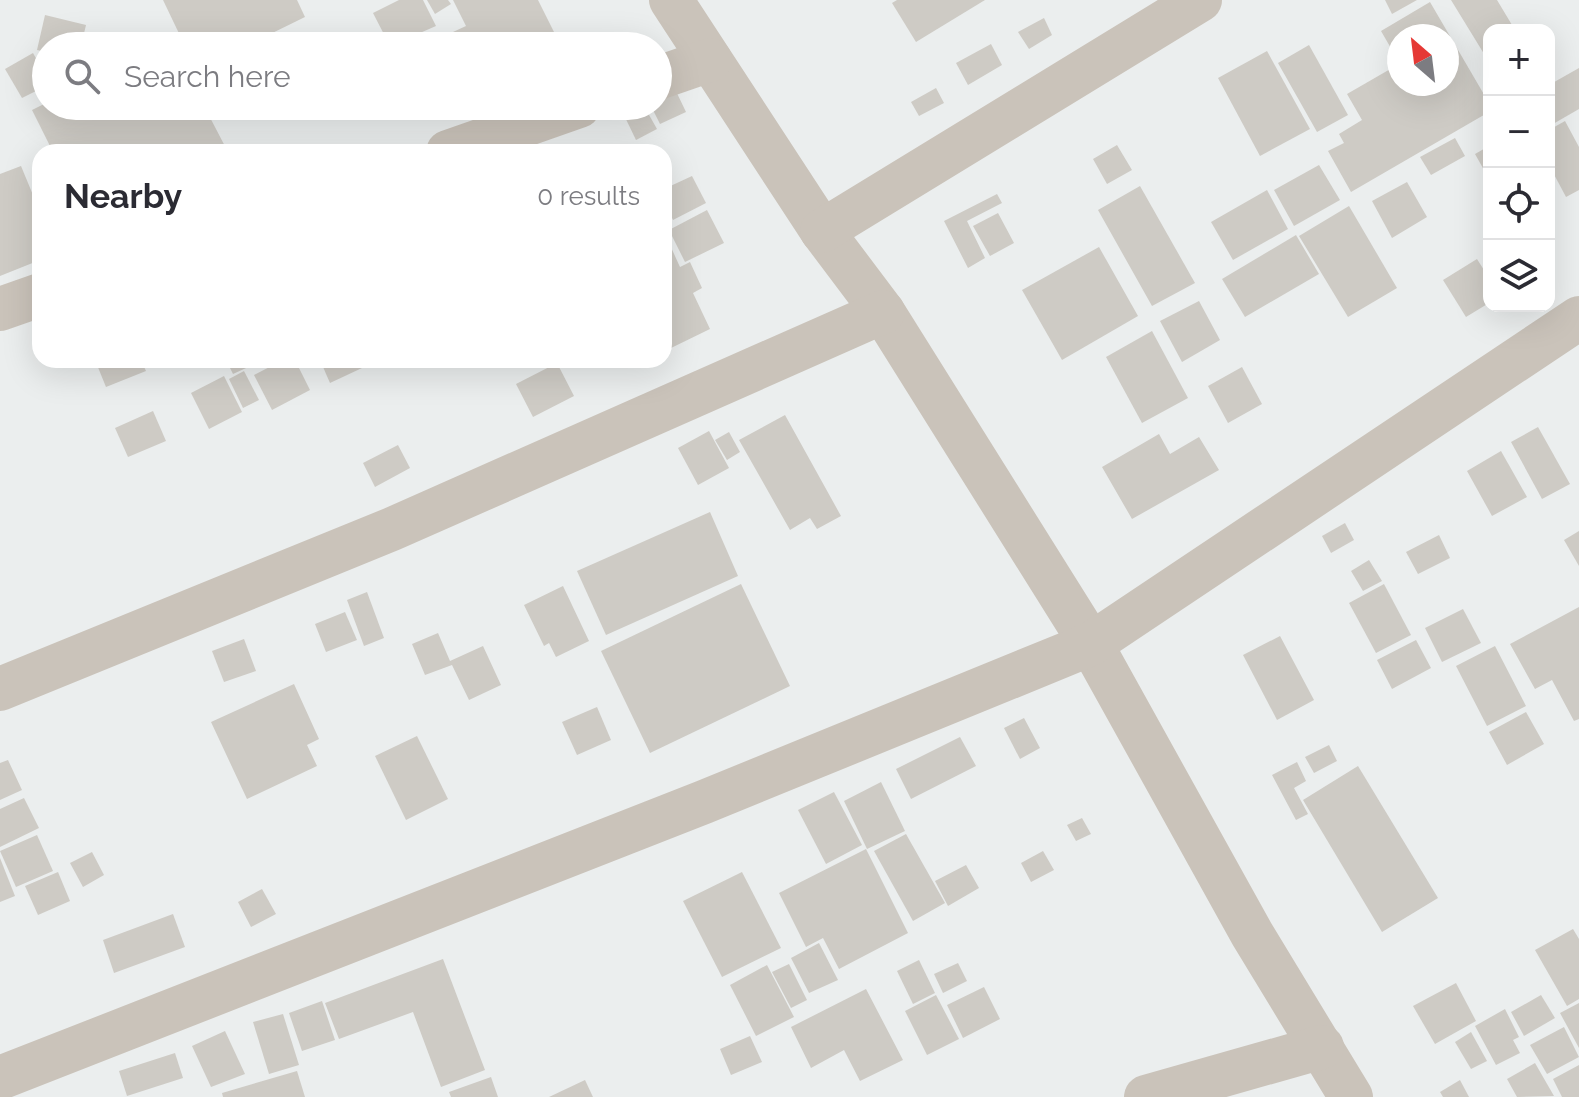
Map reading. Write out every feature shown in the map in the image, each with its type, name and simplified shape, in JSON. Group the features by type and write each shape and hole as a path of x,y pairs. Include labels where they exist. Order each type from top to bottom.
{"street":[{"path":"671,0 822,231 883,312 1091,644 1252,934 1351,1097"},
{"path":"822,231 1200,0"},
{"path":"672,73 710,60"},
{"path":"471,144 539,120"},
{"path":"0,309 32,298"},
{"path":"0,689 392,529 883,312"},
{"path":"0,1078 704,802 1091,644 1579,318"},
{"path":"1146,1097 1322,1047"}],"building":[{"path":"163,0 297,0 305,17 274,32 178,32"},
{"path":"399,0 423,0 436,26 422,32 383,32 373,13"},
{"path":"427,0 448,0 451,4 435,14"},
{"path":"453,0 538,0 554,32 453,32 466,26"},
{"path":"897,0 985,0 916,42 892,3"},
{"path":"1385,0 1417,0 1392,14"},
{"path":"1451,0 1497,0 1511,24 1483,24 1483,52"},
{"path":"1430,2 1443,24 1393,24"},
{"path":"45,15 86,25 84,32 41,32"},
{"path":"1044,18 1052,35 1029,49 1018,32"},
{"path":"1387,27 1387,41 1381,31"},
{"path":"991,44 1002,65 968,85 956,63"},
{"path":"1309,45 1348,115 1317,132 1278,63"},
{"path":"1267,51 1310,129 1260,156 1218,78"},
{"path":"1459,52 1483,93 1483,115 1351,192 1328,151 1344,143 1339,134 1362,120 1347,94 1387,71 1387,96 1459,96"},
{"path":"32,54 32,93 22,98 5,69"},
{"path":"1579,68 1579,109 1555,123 1555,96 1555,82"},
{"path":"672,88 686,112 672,118"},
{"path":"936,88 944,103 919,116 911,102"},
{"path":"37,120 211,120 224,144 49,144"},
{"path":"626,120 652,120 657,129 636,140"},
{"path":"1565,121 1579,147 1579,190 1566,197 1555,176 1555,127"},
{"path":"1455,138 1465,156 1431,175 1420,157"},
{"path":"1117,145 1132,170 1107,184 1093,159"},
{"path":"1483,149 1483,168 1475,154"},
{"path":"1319,165 1340,200 1294,226 1274,190"},
{"path":"21,166 32,193 32,263 0,276 0,174"},
{"path":"692,176 706,203 673,220 672,185"},
{"path":"1407,182 1427,217 1392,238 1372,201"},
{"path":"1140,186 1195,283 1152,306 1098,210"},
{"path":"1267,190 1288,229 1233,260 1211,222"},
{"path":"997,194 1002,203 967,221 985,258 968,268 944,221"},
{"path":"1349,206 1397,288 1348,317 1299,236"},
{"path":"707,210 724,243 685,262 672,236 672,228"},
{"path":"998,213 1014,243 990,256 973,226"},
{"path":"1296,235 1319,274 1245,317 1222,279"},
{"path":"1099,247 1138,316 1062,360 1022,290"},
{"path":"672,250 680,267 690,262 702,288 693,293 710,329 672,348"},
{"path":"1477,259 1483,268 1483,307 1466,317 1443,280"},
{"path":"1199,301 1220,340 1182,362 1160,321"},
{"path":"1152,331 1188,398 1142,423 1106,357"},
{"path":"1242,367 1262,404 1228,423 1208,386"},
{"path":"98,368 145,368 146,371 106,387"},
{"path":"230,368 246,368 233,374"},
{"path":"268,368 299,368 310,390 272,410 254,375"},
{"path":"323,368 362,368 330,383"},
{"path":"547,368 560,368 574,396 533,417 516,384"},
{"path":"244,371 259,400 243,408 229,379"},
{"path":"224,376 242,412 209,429 191,393"},
{"path":"153,411 166,441 128,457 115,428"},
{"path":"785,415 841,516 817,529 810,518 790,530 739,440"},
{"path":"1538,427 1570,484 1542,499 1511,442"},
{"path":"709,431 729,468 698,485 678,448"},
{"path":"729,432 740,452 727,460 715,440"},
{"path":"1159,434 1170,454 1199,437 1219,470 1132,519 1102,467"},
{"path":"398,445 410,468 375,487 363,463"},
{"path":"1501,451 1527,497 1492,516 1467,471"},
{"path":"710,512 738,576 606,635 577,571"},
{"path":"1345,523 1354,540 1331,553 1322,536"},
{"path":"1579,531 1579,566 1564,540"},
{"path":"1439,535 1450,558 1418,574 1406,552"},
{"path":"1369,560 1382,581 1363,591 1351,571"},
{"path":"741,584 790,686 650,753 601,651"},
{"path":"1384,584 1411,635 1376,653 1349,603"},
{"path":"563,586 589,641 556,657 549,643 544,646 524,605"},
{"path":"367,592 384,638 364,646 347,600"},
{"path":"1579,607 1579,719 1574,721 1552,680 1535,689 1510,644"},
{"path":"1463,609 1481,643 1442,662 1425,628"},
{"path":"345,612 357,640 326,652 315,624"},
{"path":"438,633 450,661 483,646 501,685 469,700 452,665 425,675 412,644"},
{"path":"1280,636 1314,700 1277,720 1243,655"},
{"path":"244,639 256,671 224,682 212,651"},
{"path":"1416,640 1431,668 1392,689 1377,660"},
{"path":"1495,646 1526,706 1487,726 1456,666"},
{"path":"294,684 319,739 307,745 317,766 247,799 211,722"},
{"path":"597,707 611,740 577,755 562,722"},
{"path":"1526,712 1544,744 1507,765 1489,732"},
{"path":"1024,718 1040,748 1020,759 1004,728"},
{"path":"417,736 448,799 406,820 375,756"},
{"path":"960,737 976,766 911,799 896,769"},
{"path":"1329,745 1337,761 1314,773 1305,757"},
{"path":"8,760 22,790 0,800 0,763"},
{"path":"1297,762 1306,781 1294,788 1308,814 1296,820 1272,775"},
{"path":"1358,766 1438,898 1382,932 1303,800"},
{"path":"881,782 905,831 867,849 844,801"},
{"path":"834,792 862,845 826,864 798,810"},
{"path":"24,798 39,828 0,847 0,809"},
{"path":"1082,818 1091,834 1076,841 1067,825"},
{"path":"906,834 945,903 913,921 874,851"},
{"path":"37,835 53,871 16,887 0,851"},
{"path":"866,849 908,933 839,969 823,938 806,947 779,893"},
{"path":"1043,851 1054,870 1031,882 1021,863"},
{"path":"92,852 104,875 83,887 70,863"},
{"path":"0,858 15,896 0,902"},
{"path":"966,865 979,888 948,906 935,881"},
{"path":"58,872 70,901 38,915 25,886"},
{"path":"742,872 781,948 722,977 683,901"},
{"path":"262,889 276,914 251,927 238,902"},
{"path":"173,914 185,947 114,973 103,940"},
{"path":"1573,929 1579,939 1579,999 1567,1006 1535,950"},
{"path":"819,943 838,980 809,993 791,958"},
{"path":"443,959 485,1070 441,1087 413,1012 339,1039 325,1003"},
{"path":"919,960 935,993 913,1004 897,971"},
{"path":"958,963 967,981 943,993 934,974"},
{"path":"789,964 807,1000 791,1008 772,972"},
{"path":"767,965 794,1017 756,1036 730,985"},
{"path":"1456,983 1476,1021 1435,1044 1413,1006"},
{"path":"984,987 1000,1019 963,1038 947,1005"},
{"path":"866,989 903,1060 860,1081 844,1050 811,1068 791,1027"},
{"path":"936,995 959,1039 927,1055 905,1011"},
{"path":"1541,995 1555,1018 1524,1036 1511,1012"},
{"path":"322,1001 335,1040 302,1051 289,1013"},
{"path":"1579,1003 1579,1048 1560,1013"},
{"path":"1505,1009 1519,1037 1513,1040 1520,1053 1496,1065 1475,1026"},
{"path":"283,1014 299,1065 269,1074 253,1022"},
{"path":"1564,1027 1579,1057 1547,1074 1530,1045"},
{"path":"225,1031 245,1074 211,1087 192,1046"},
{"path":"1471,1032 1487,1061 1471,1069 1455,1042"},
{"path":"750,1036 762,1062 731,1075 720,1049"},
{"path":"175,1053 183,1078 127,1096 119,1071"},
{"path":"1535,1063 1554,1096 1517,1097 1507,1079"},
{"path":"1579,1065 1579,1097 1562,1097 1553,1079"},
{"path":"297,1071 305,1097 223,1097 222,1093"},
{"path":"491,1077 498,1097 451,1097 449,1092"},
{"path":"585,1080 593,1097 549,1097"},
{"path":"1460,1080 1469,1097 1443,1097 1440,1092"}]}
